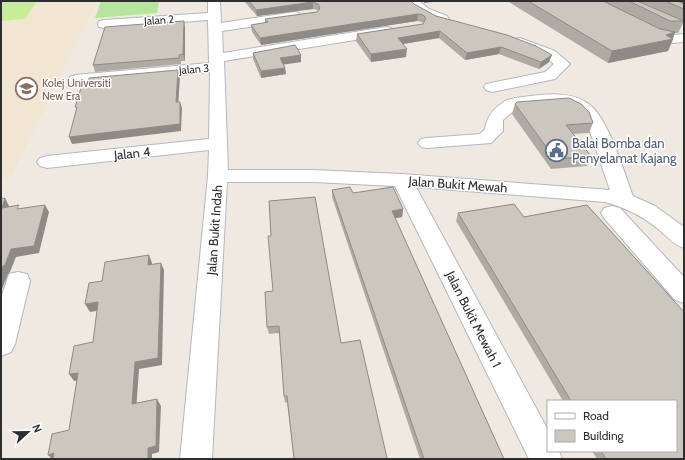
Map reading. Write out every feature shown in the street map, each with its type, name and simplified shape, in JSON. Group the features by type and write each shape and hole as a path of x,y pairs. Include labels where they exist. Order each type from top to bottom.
{"street":[{"path":"412,1 425,12 455,22"},
{"path":"590,1 660,37 672,39 682,32"},
{"name":"Jalan 2","path":"104,24 215,15 306,15"},
{"name":"Jalan Bukit Indah","path":"196,459 218,176 215,15"},
{"name":"Jalan 3","path":"75,80 217,62 402,29"},
{"path":"492,87 550,76 563,64 550,54 510,38"},
{"path":"427,143 485,139 494,132 495,120 512,104 546,99 569,101 584,108 594,119 618,206 684,293"},
{"name":"Jalan 4","path":"47,162 218,143"},
{"name":"Jalan Bukit Mewah","path":"218,176 313,176 402,180 605,195 618,206 651,212 670,226 684,240"},
{"name":"Jalan Bukit Mewah 1","path":"402,180 546,459"},
{"path":"1,344 18,281"}],"shaded area":[{"name":"Kolej Universiti New Era","path":"1,1 97,1 10,178 1,179"}],"green space":[{"path":"1,1 37,1 25,19 1,21"},
{"path":"101,1 159,1 157,13 95,18"}],"building":[{"path":"249,1 411,1 436,16 507,35 536,46 552,55 541,62 501,47 467,53 440,31 398,38 407,49 371,54 357,34 423,24 426,18 423,15 418,14 260,38 251,25 268,22 265,19 317,12 320,8 318,4 313,2 256,10"},
{"path":"528,1 603,1 660,29 675,32 666,35 673,39 612,51"},
{"path":"629,1 637,1 684,21 670,21"},
{"path":"665,1 677,1 684,4 684,9"},
{"path":"184,21 183,54 179,55 179,58 93,65 105,27"},
{"path":"295,45 301,55 280,58 285,68 261,71 253,53"},
{"path":"178,70 176,102 180,102 180,124 69,137 77,107 75,107 82,85 87,84 89,78"},
{"name":"Balai Bomba dan Penyelamat Kajang","path":"569,98 581,104 589,112 593,123 566,125 591,156 555,159 515,104 517,102"},
{"path":"350,187 353,193 393,187 403,209 392,211 504,459 424,459 332,190"},
{"path":"315,197 341,343 360,340 387,458 294,459 287,396 284,396 279,326 267,327 265,292 273,291 268,236 271,236 269,201"},
{"path":"5,198 2,208 19,205 17,209 45,205 34,246 11,249 5,265 1,270 1,199"},
{"path":"514,204 524,217 587,205 684,312 684,459 606,459 602,452 677,452 677,400 570,400 458,213"},
{"path":"149,255 148,265 161,263 158,358 135,362 132,404 157,399 156,446 148,448 148,459 53,459 54,453 48,455 52,434 69,430 78,373 69,374 74,346 93,342 98,302 85,304 89,283 102,281 105,262"}],"place":[{"name":"Kolej Universiti New Era","path":"27,89"},
{"name":"Balai Bomba dan Penyelamat Kajang","path":"556,150"}]}
